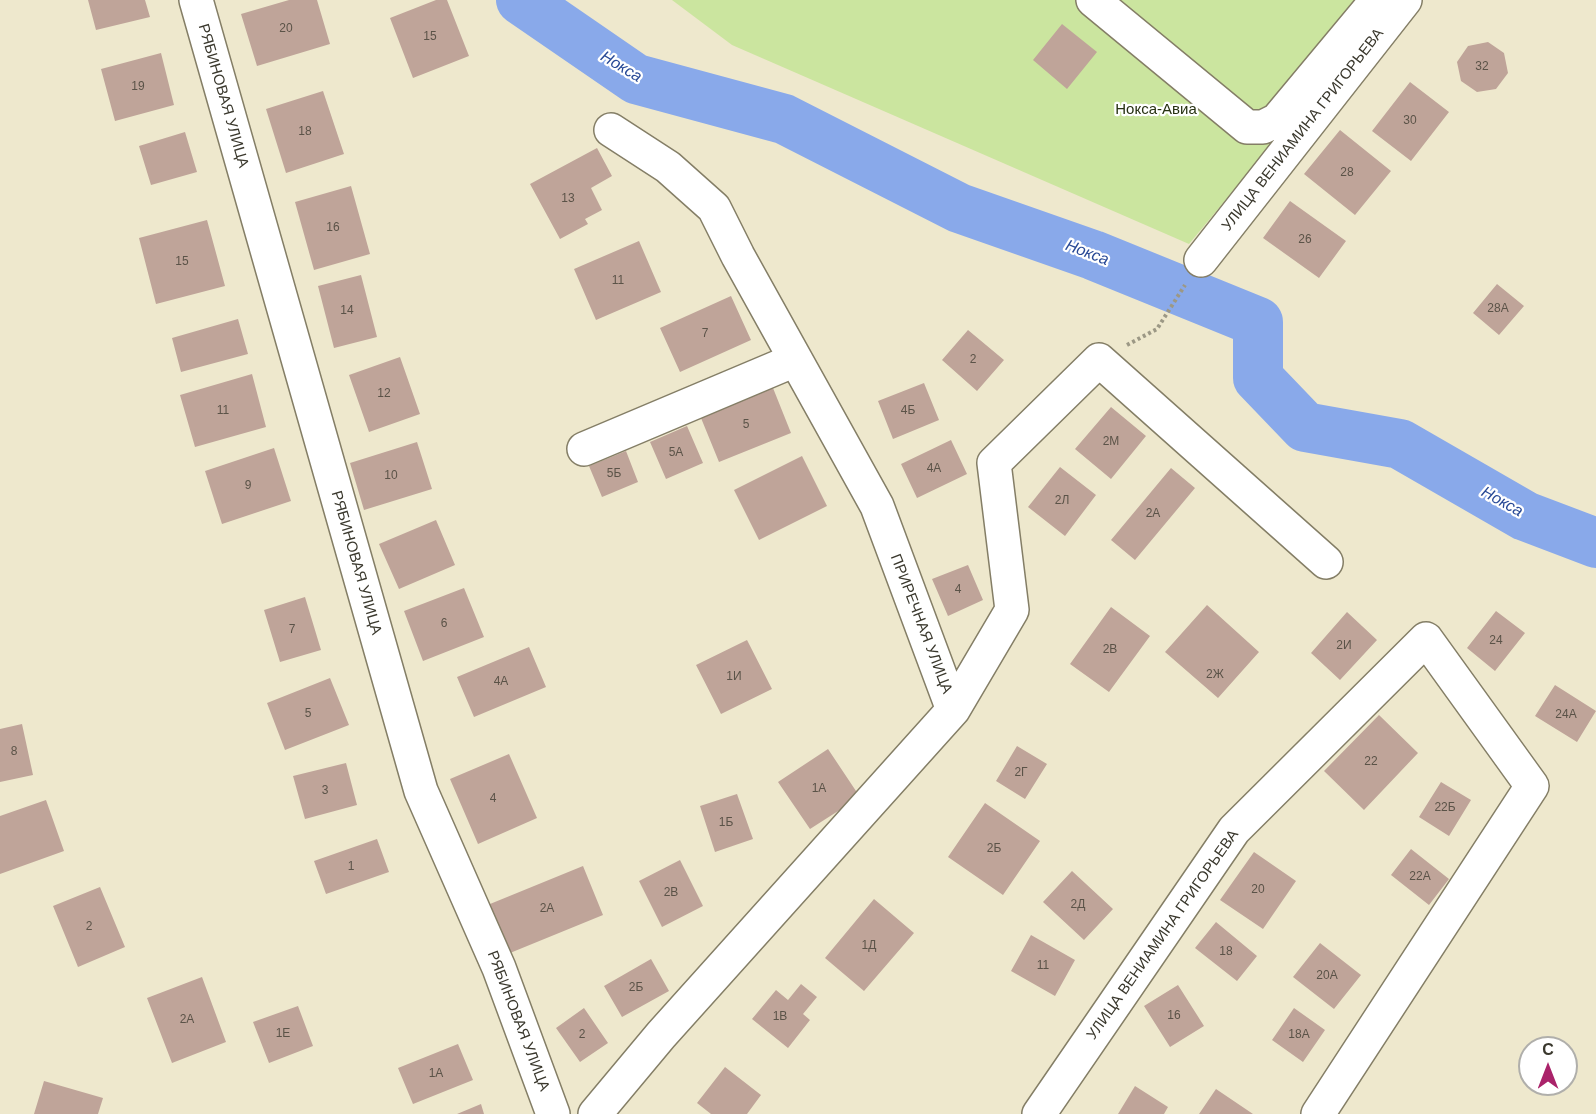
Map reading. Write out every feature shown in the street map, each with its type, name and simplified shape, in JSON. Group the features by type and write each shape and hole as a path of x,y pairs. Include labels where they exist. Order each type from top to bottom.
{"street":[{"name":"РЯБИНОВАЯ УЛИЦА","path":"196,0 421,791 499,968 553,1114"},
{"path":"1093,0 1247,127 1263,127 1277,120 1377,0"},
{"name":"УЛИЦА ВЕНИАМИНА ГРИГОРЬЕВА","path":"1201,260 1405,0"},
{"name":"ПРИРЕЧНАЯ УЛИЦА","path":"595,1114 661,1035 953,710 877,506 738,256 714,208 668,167 611,130"},
{"path":"584,449 795,360"},
{"path":"953,710 1012,610 994,463 1099,360 1326,562"},
{"name":"УЛИЦА ВЕНИАМИНА ГРИГОРЬЕВА","path":"1039,1114 1234,830 1426,639 1532,786 1318,1114"}],"path":[{"path":"1156,329 1201,260"}],"green space":[{"name":"Нокса-Авиа","path":"672,0 1392,0 1189,244 732,45"}],"building":[{"path":"88,0 145,0 150,17 96,30"},
{"path":"289,0 317,0 330,44 257,66 241,14"},
{"path":"436,0 447,0 469,56 413,78 390,18"},
{"path":"1062,24 1097,52 1067,89 1033,60"},
{"path":"1488,42 1504,53 1508,73 1496,89 1477,92 1461,81 1457,62 1468,46"},
{"path":"161,53 174,105 115,121 101,69"},
{"path":"1410,82 1449,112 1411,161 1372,131"},
{"path":"323,91 344,154 286,173 266,109"},
{"path":"1340,130 1391,171 1355,215 1304,174"},
{"path":"185,132 197,172 151,185 139,146"},
{"path":"597,148 612,176 591,188 602,210 585,219 588,224 560,239 530,184"},
{"path":"351,186 370,254 314,270 295,202"},
{"path":"1290,201 1346,241 1319,278 1263,238"},
{"path":"207,220 225,286 156,304 139,238"},
{"path":"639,241 661,292 596,320 574,269"},
{"path":"361,275 377,337 334,348 318,286"},
{"path":"1497,284 1524,306 1499,335 1473,313"},
{"path":"731,296 751,340 680,372 660,328"},
{"path":"238,319 248,354 181,372 172,338"},
{"path":"968,330 1004,360 977,391 942,360"},
{"path":"400,357 420,414 369,432 349,375"},
{"path":"252,374 266,427 195,447 180,395"},
{"path":"924,383 939,420 893,439 878,401"},
{"path":"773,388 791,433 719,462 701,418"},
{"path":"1111,407 1146,436 1111,479 1075,449"},
{"path":"687,426 703,463 666,479 650,442"},
{"path":"951,440 967,474 917,498 901,464"},
{"path":"417,442 432,489 364,510 350,463"},
{"path":"274,448 291,501 222,524 205,471"},
{"path":"626,451 638,482 602,497 589,466"},
{"path":"802,456 827,506 759,540 734,490"},
{"path":"1060,467 1096,495 1065,536 1028,507"},
{"path":"1171,468 1195,488 1135,560 1111,540"},
{"path":"436,520 455,565 399,589 379,544"},
{"path":"968,565 983,600 948,616 932,579"},
{"path":"464,588 484,637 423,661 404,611"},
{"path":"305,597 321,650 280,662 264,610"},
{"path":"1207,605 1259,652 1218,698 1165,652"},
{"path":"1111,607 1150,636 1109,692 1070,664"},
{"path":"1496,611 1525,633 1495,671 1467,648"},
{"path":"1347,612 1377,640 1340,680 1311,653"},
{"path":"747,640 772,689 721,714 696,665"},
{"path":"529,647 546,687 474,717 457,677"},
{"path":"330,678 349,725 285,750 267,703"},
{"path":"1555,685 1596,711 1577,742 1535,716"},
{"path":"1379,715 1418,753 1364,810 1324,771"},
{"path":"22,724 33,775 0,782 0,729"},
{"path":"1017,746 1047,764 1025,799 996,781"},
{"path":"828,749 860,797 810,829 778,782"},
{"path":"509,754 537,818 478,844 450,779"},
{"path":"346,763 357,805 305,819 293,776"},
{"path":"1441,782 1471,800 1449,836 1419,817"},
{"path":"737,794 753,839 715,852 700,806"},
{"path":"46,800 64,851 0,874 0,816"},
{"path":"985,803 1040,841 1003,895 948,857"},
{"path":"377,839 389,872 326,894 314,861"},
{"path":"1411,849 1449,879 1429,905 1391,875"},
{"path":"1254,852 1296,881 1263,929 1220,900"},
{"path":"680,860 703,906 662,927 639,881"},
{"path":"583,866 603,915 510,953 490,904"},
{"path":"1072,871 1113,909 1084,940 1043,902"},
{"path":"100,887 125,947 78,967 53,906"},
{"path":"874,899 914,933 864,991 825,958"},
{"path":"1216,922 1257,956 1237,981 1195,948"},
{"path":"1031,935 1075,960 1055,996 1011,971"},
{"path":"1320,943 1361,975 1334,1009 1293,977"},
{"path":"651,959 669,991 622,1017 604,986"},
{"path":"202,977 226,1042 172,1063 147,998"},
{"path":"801,984 817,997 803,1014 810,1020 788,1048 752,1019 776,990 788,1000"},
{"path":"1178,985 1204,1026 1170,1047 1144,1006"},
{"path":"298,1006 313,1046 269,1063 253,1022"},
{"path":"584,1008 608,1043 580,1062 556,1028"},
{"path":"1294,1008 1325,1030 1303,1062 1272,1040"},
{"path":"458,1044 473,1080 413,1104 398,1068"},
{"path":"725,1067 761,1095 747,1114 711,1114 697,1103"},
{"path":"44,1081 103,1098 98,1114 34,1114"},
{"path":"1135,1086 1168,1107 1164,1114 1118,1114"},
{"path":"1216,1089 1253,1114 1199,1114"},
{"path":"481,1104 484,1114 457,1114"}],"waterway":[{"name":"Нокса","path":"521,0 636,79 784,119 959,208 1093,255 1258,322 1258,378 1305,427 1400,444 1525,516 1596,543"}]}
